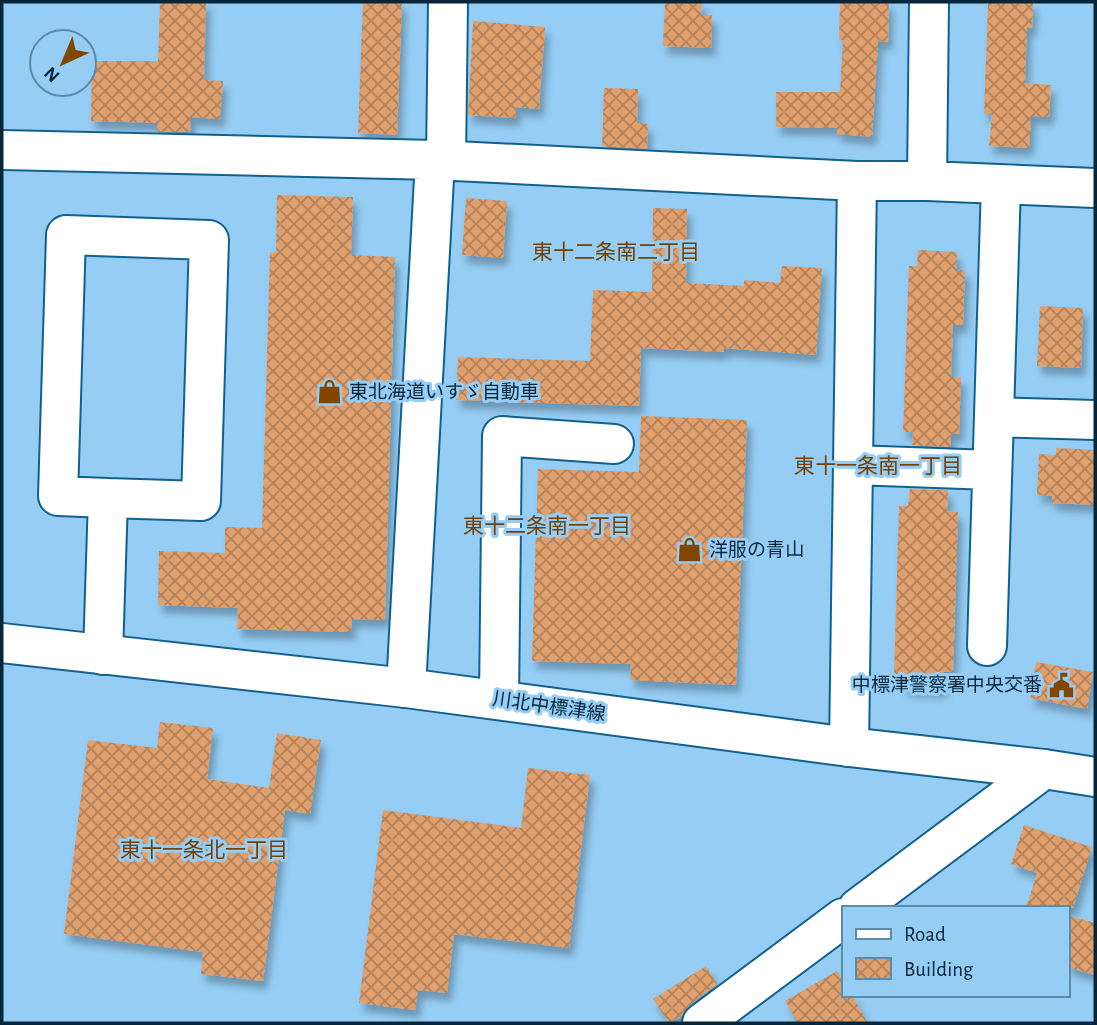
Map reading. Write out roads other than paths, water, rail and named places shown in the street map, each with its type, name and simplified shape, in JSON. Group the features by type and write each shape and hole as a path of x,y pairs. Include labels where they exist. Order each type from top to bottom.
{"street":[{"path":"406,688 448,2"},
{"path":"927,181 929,2"},
{"path":"2,150 440,160 857,181 1095,188"},
{"path":"849,747 857,181"},
{"path":"987,646 1000,184"},
{"path":"66,235 209,240 201,501 108,498 58,496 66,235"},
{"path":"994,416 1095,420"},
{"path":"499,701 502,436 614,443"},
{"path":"853,465 992,470"},
{"path":"103,655 108,498"},
{"name":"川北中標津線","path":"2,643 406,688 849,747 1095,776"},
{"path":"861,906 1044,769"},
{"path":"702,1023 842,919"}],"place":[{"name":"東北海道いすゞ自動車","path":"329,392"},
{"name":"洋服の青山","path":"689,550"},
{"name":"中標津警察署中央交番","path":"1062,685"}],"district":[{"name":"東十二条南二丁目","path":"616,252"},
{"name":"東十一条南一丁目","path":"878,466"},
{"name":"東十二条南一丁目","path":"547,526"},
{"name":"東十一条北一丁目","path":"204,850"}]}
